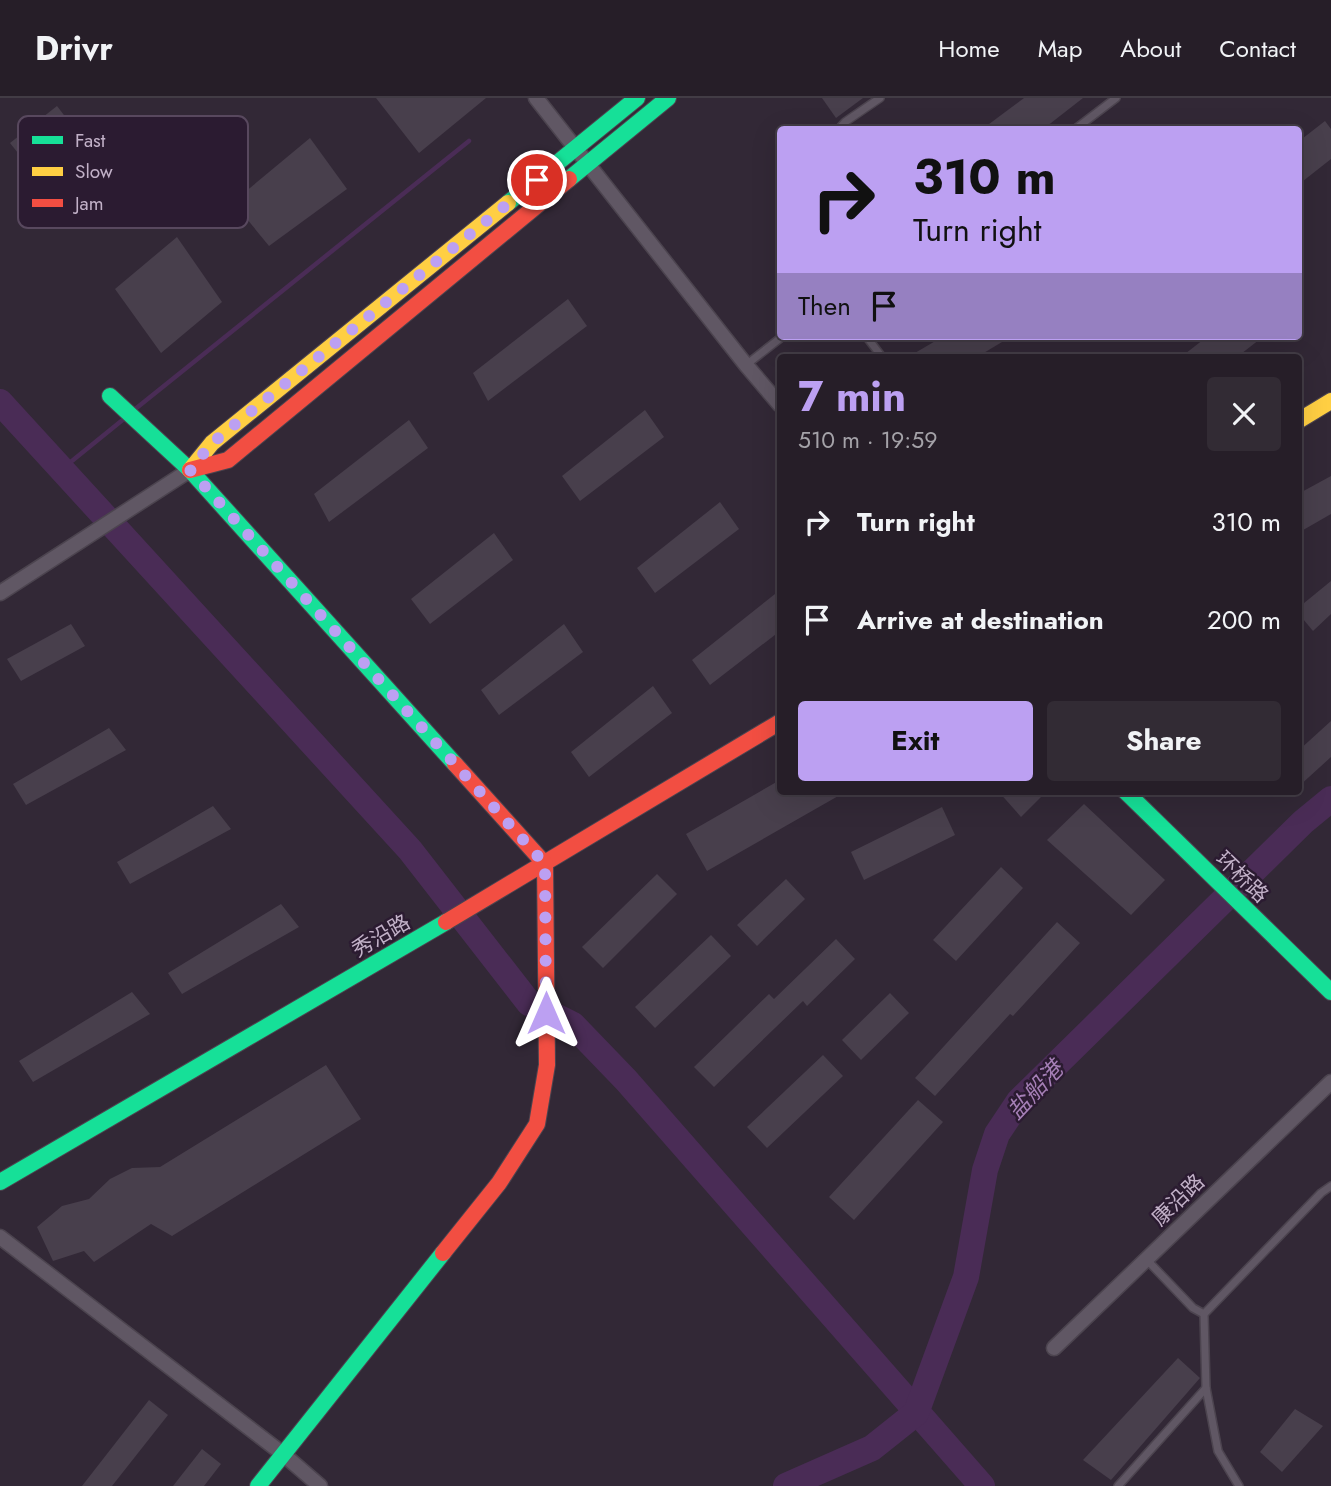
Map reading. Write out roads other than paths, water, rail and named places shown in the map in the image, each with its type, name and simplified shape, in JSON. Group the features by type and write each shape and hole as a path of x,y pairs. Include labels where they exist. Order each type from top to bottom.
{"street":[{"path":"536,98 777,401"},
{"path":"0,593 190,470 212,443 637,98"},
{"path":"190,470 228,460 668,98"},
{"path":"110,396 190,470 545,864 547,1065 537,1124 499,1183 258,1486"},
{"path":"1302,419 1331,401"},
{"name":"秀沿路","path":"0,1182 545,864 777,724"},
{"name":"环桥路","path":"1129,795 1331,992"},
{"name":"康沿路","path":"1054,1348 1331,1082"},
{"path":"0,1237 283,1454 320,1486"}],"lane":[{"path":"842,126 880,98"},
{"path":"1079,126 1116,98"},
{"path":"746,365 778,340"},
{"path":"1239,1486 1218,1451 1206,1388 1204,1314 1321,1193 1331,1186"},
{"path":"1146,1259 1193,1308 1204,1314"},
{"path":"1118,1486 1206,1388"}],"waterway":[{"path":"134,410 469,141"},
{"path":"0,402 410,850 529,1003 573,1025 626,1080 982,1486"},
{"path":"62,469 125,418"},
{"name":"盐船港","path":"786,1486 872,1448 916,1413 966,1277 985,1170 997,1134 1019,1101 1303,822 1331,799"}]}
